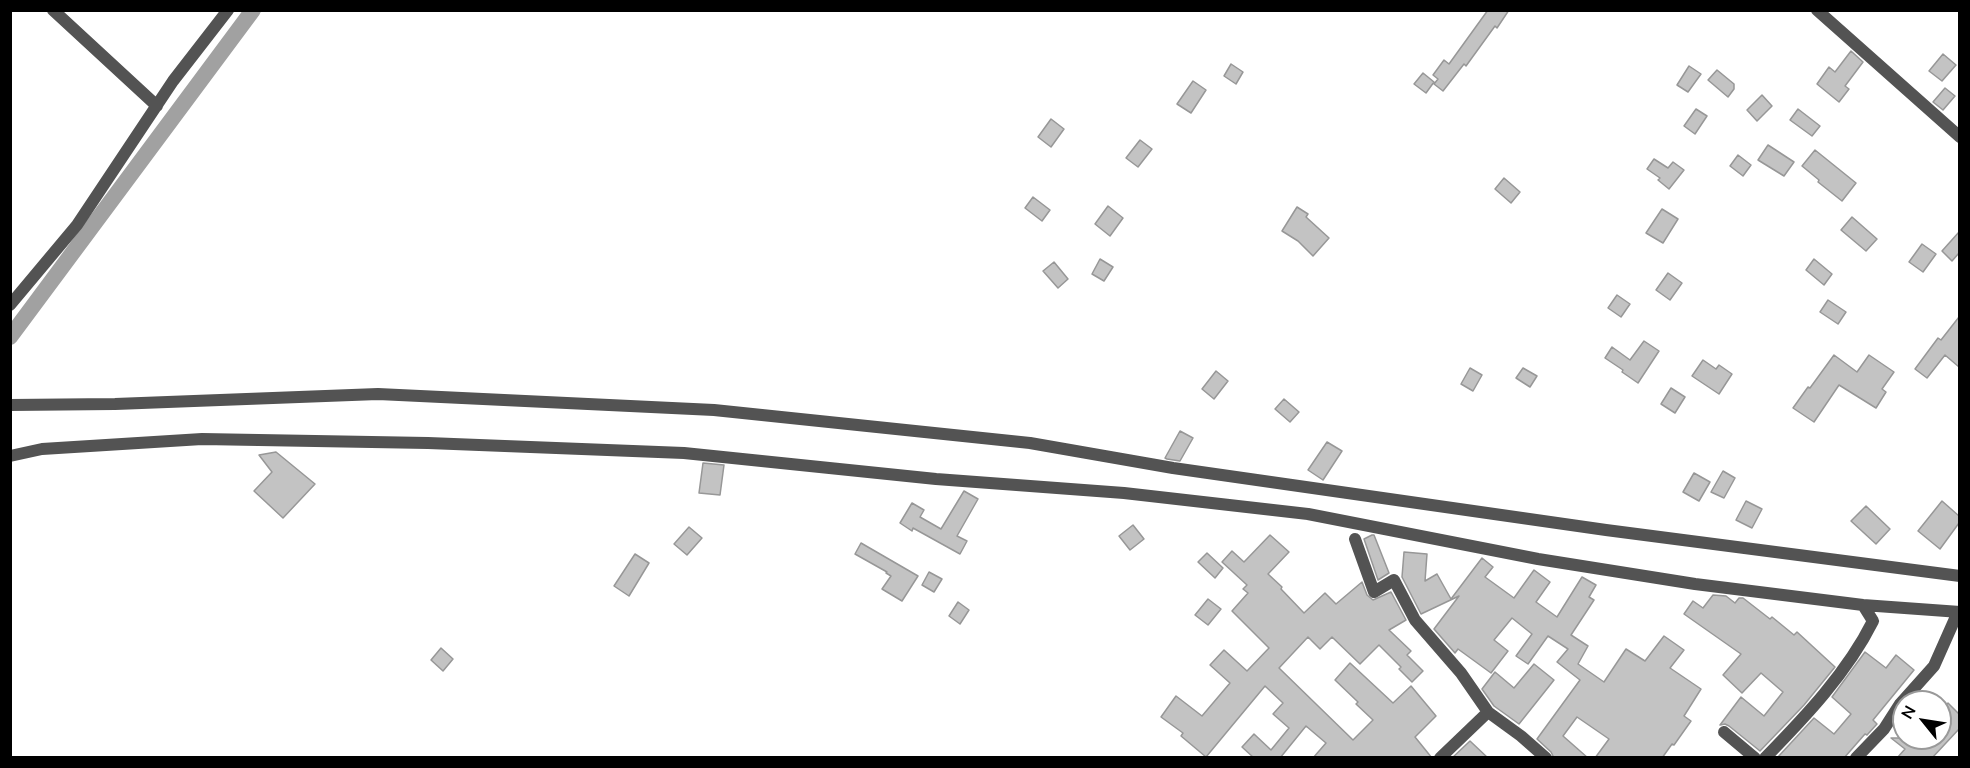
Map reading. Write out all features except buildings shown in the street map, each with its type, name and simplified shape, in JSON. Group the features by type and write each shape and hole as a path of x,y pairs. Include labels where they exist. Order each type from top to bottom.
{"street":[{"path":"53,10 156,106"},
{"path":"10,305 77,225 173,81 228,10"},
{"path":"1817,10 1959,137"},
{"path":"10,405 115,404 378,394 714,410 1030,443 1173,468 1605,530 1959,576"},
{"path":"10,456 42,449 202,440 428,443 684,453 936,479 1124,493 1308,514 1594,568 1695,584 1863,605 1959,612 1934,666 1900,704 1884,729 1857,758"},
{"path":"1355,539 1374,592 1395,580 1415,620 1461,673 1488,712 1521,736 1545,758"},
{"path":"1765,758 1798,723 1860,647 1873,621 1863,605"},
{"path":"1440,758 1488,712"},
{"path":"1724,732 1755,758"}],"waterway":[{"path":"10,337 253,10"}]}
